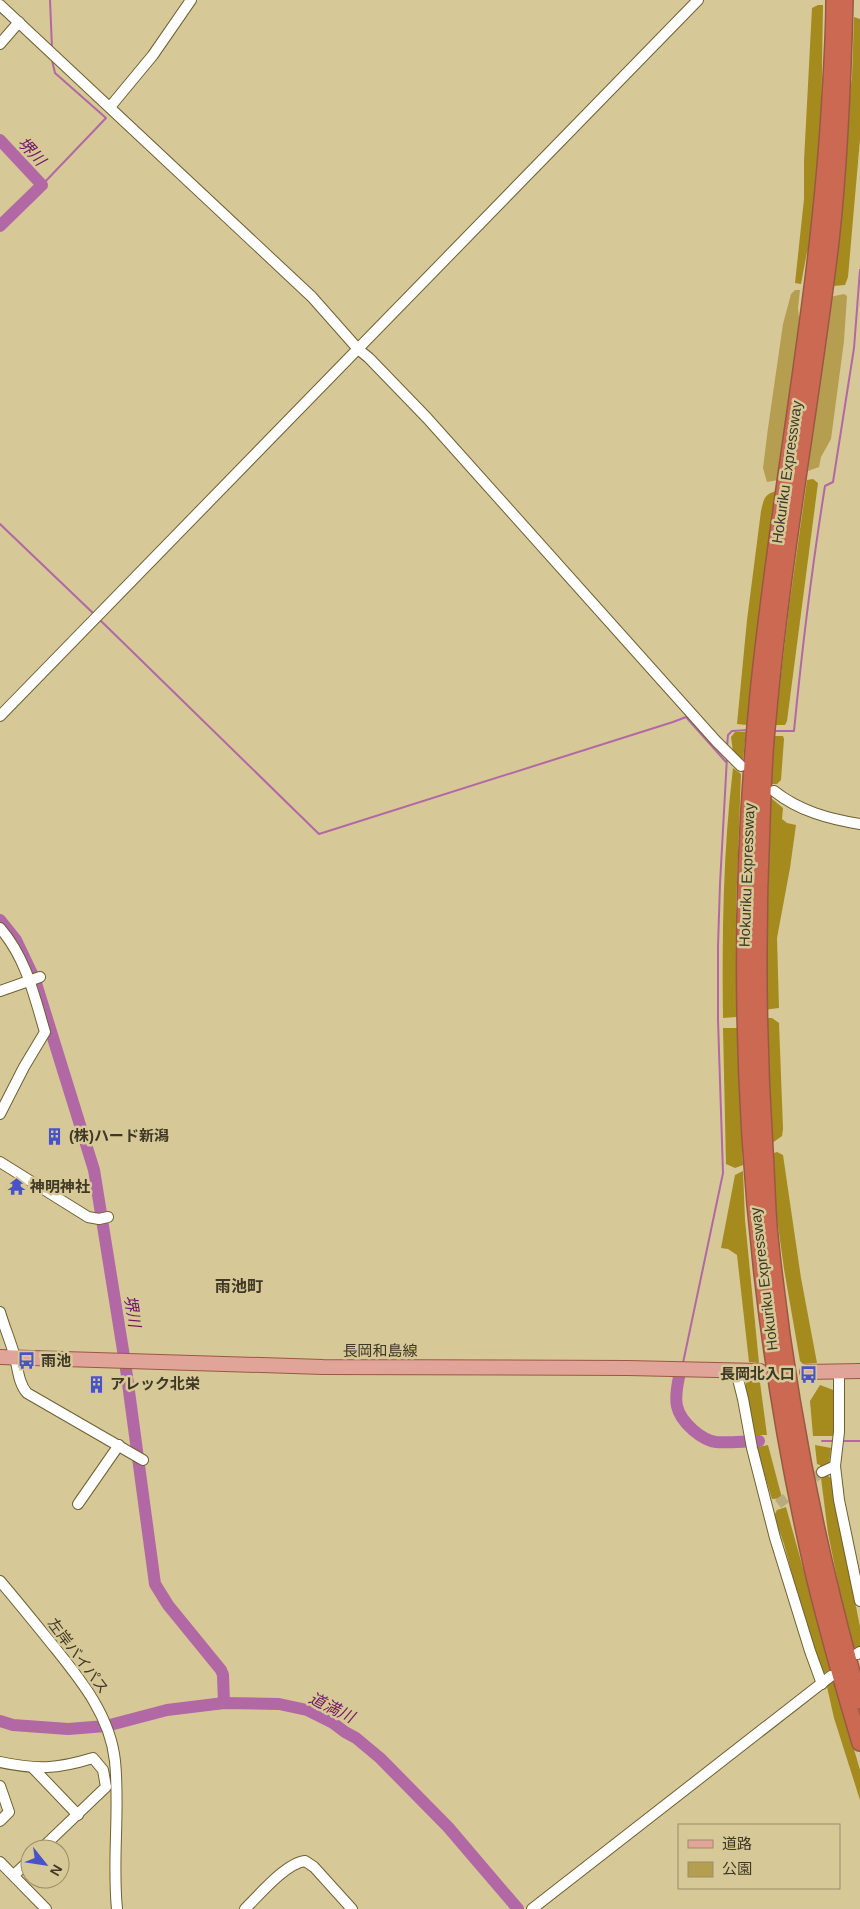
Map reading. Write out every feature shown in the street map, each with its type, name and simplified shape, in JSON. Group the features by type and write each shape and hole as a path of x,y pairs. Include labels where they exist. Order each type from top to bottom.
{"highway":[{"name":"Hokuriku Expressway","path":"834,0 828,133 818,246 758,693 750,797 746,887 745,1010 751,1163 768,1322 789,1448 813,1571 829,1636 860,1743"},
{"name":"Hokuriku Expressway","path":"845,0 840,125 831,236 816,358 786,559 768,718 758,892 758,1014 760,1083 770,1233 779,1311 812,1504 836,1611 860,1701"}],"main road":[{"name":"長岡和島線","path":"0,1357 323,1367 618,1368 760,1371"},
{"path":"807,1372 860,1370"}],"street":[{"path":"110,107 152,55 191,0"},
{"path":"0,716 698,0"},
{"path":"0,5 297,282 332,318 358,349 427,418 716,741 741,766"},
{"path":"0,44 19,22"},
{"path":"774,792 804,809 824,817 860,824"},
{"path":"0,928 16,950 26,972 45,1032 24,1067 0,1114"},
{"path":"0,991 40,977"},
{"path":"0,1162 88,1217 99,1219 108,1217"},
{"path":"0,1312 23,1388 27,1393 143,1460"},
{"path":"736,1371 744,1399 752,1448 768,1512 804,1634 822,1684"},
{"path":"839,1371 839,1432 835,1466 839,1500 860,1601"},
{"path":"78,1504 119,1446"},
{"path":"822,1472 835,1466"},
{"path":"768,1512 778,1504"},
{"name":"左岸バイパス","path":"0,1581 74,1672 101,1713 110,1738 115,1759 117,1791 117,1909"},
{"path":"535,1907 831,1676"},
{"path":"0,1762 33,1768 68,1766 93,1758 103,1770 106,1787 52,1839"},
{"path":"33,1768 78,1815"},
{"path":"0,1786 9,1812 0,1821"},
{"path":"245,1909 287,1870 296,1863 305,1861 314,1867 352,1909"},
{"path":"0,1862 46,1909"},
{"path":"14,1875 20,1869"}],"green space":[{"path":"795,290 800,290 798,308 800,327 778,480 767,482 763,468 783,324 791,294"},
{"path":"844,294 847,296 844,341 831,439 821,457 819,467 808,471 830,297"}],"shaded area":[{"path":"823,5 821,133 810,248 807,252 801,284 795,283 804,199 804,161 812,8"},
{"path":"854,17 860,19 860,139 848,277 845,285 833,286 845,134 852,77"},
{"path":"813,479 818,483 787,721 785,725 775,725 807,480"},
{"path":"777,491 762,589 747,725 737,724 747,620 761,511 765,498"},
{"path":"735,732 746,732 743,760 733,752 731,737"},
{"path":"773,736 783,736 784,739 781,780 777,784 771,784"},
{"path":"733,768 741,774 736,909 737,1009 736,1017 723,1018 724,893 727,830"},
{"path":"771,798 783,808 782,819 787,823 796,825 777,938 779,1008 763,1010 768,806"},
{"path":"765,1018 772,1018 779,1023 783,1129 782,1136 768,1146"},
{"path":"723,1028 737,1028 743,1165 735,1168 726,1164"},
{"path":"777,1152 783,1155 801,1278 817,1363 803,1364 800,1361 784,1269 771,1175 771,1154"},
{"path":"743,1171 745,1220 759,1363 749,1362 737,1255 728,1249 721,1248 735,1175"},
{"path":"759,1375 767,1435 755,1435 745,1391 747,1376"},
{"path":"820,1385 836,1391 833,1436 813,1436 810,1401"},
{"path":"768,1445 782,1498 772,1499 758,1453 758,1447"},
{"path":"815,1445 831,1448 829,1463 822,1469 817,1464"},
{"path":"826,1475 831,1478 860,1627 860,1647 852,1653 828,1533 821,1478"},
{"path":"786,1507 831,1669 823,1674 803,1615 784,1544 774,1516 777,1510"},
{"path":"834,1680 860,1770 860,1800 834,1718 827,1687 829,1682"}],"waterway":[{"path":"50,0 52,48"},
{"path":"42,185 106,118 55,73 52,60"},
{"name":"堺川","path":"0,140 42,185 0,226"},
{"path":"774,731 794,731 800,670 825,486 833,482 854,348 860,270"},
{"path":"0,524 94,614"},
{"path":"99,619 319,834 686,717 726,762"},
{"path":"727,747 728,735 732,731 749,730"},
{"path":"683,1363 723,1173 718,1020 718,946 727,757"},
{"name":"堺川","path":"0,920 16,940 35,980 94,1170 126,1369 155,1584 168,1605 221,1670 223,1675 224,1703"},
{"path":"679,1377 676,1393 677,1406 682,1418 696,1432 716,1442 759,1441"},
{"path":"822,1441 834,1441"},
{"path":"842,1441 860,1441"},
{"name":"道満川","path":"0,1721 13,1725 68,1729 106,1726 167,1710 224,1703 279,1704 307,1710 333,1723 356,1738 380,1758 448,1827 518,1909"}],"tunnel":[{"path":"778,1504 822,1472"}],"place":[{"name":"(株)ハード新潟","path":"55,1136"},
{"name":"神明神社","path":"16,1187"},
{"name":"雨池","path":"27,1361"},
{"name":"長岡北入口","path":"809,1374"},
{"name":"アレック北栄","path":"96,1384"}],"district":[{"name":"雨池町","path":"239,1286"}]}
